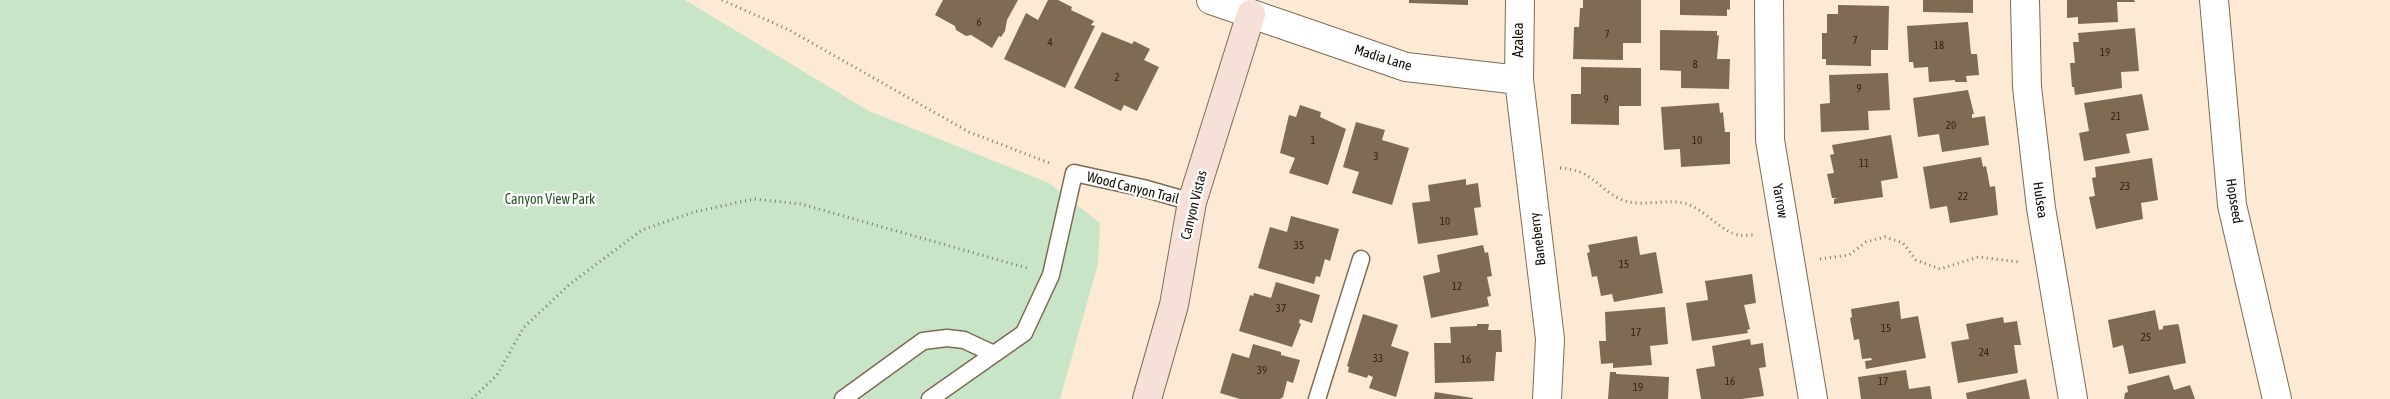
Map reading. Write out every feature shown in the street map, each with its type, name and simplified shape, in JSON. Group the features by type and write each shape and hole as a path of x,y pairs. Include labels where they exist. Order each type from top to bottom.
{"street":[{"name":"Madia Lane","path":"1211,0 1406,67 1519,80"},
{"name":"Azalea","path":"1519,80 1520,0"},
{"name":"Yarrow","path":"1769,0 1770,140 1814,399"},
{"name":"Hulsea","path":"2025,0 2027,87 2041,208 2074,399"},
{"name":"Hopseed","path":"2214,0 2232,205 2278,399"},
{"name":"Canyon Vistas","path":"1147,399 1174,305 1192,202 1251,14"},
{"name":"Baneberry","path":"1519,80 1550,339 1547,399"}],"lane":[{"name":"Wood Canyon Trail","path":"1074,173 1143,188 1192,202"},
{"path":"930,399 1024,333 1052,275 1074,173"},
{"path":"1317,399 1361,259"},
{"path":"843,399 923,341 947,338 964,340 994,354"}],"path":[{"path":"722,0 789,30 968,132 1074,173"},
{"path":"1530,171 1562,168 1585,172 1599,185 1621,200 1643,204 1661,202 1686,203 1702,210 1738,235 1758,235 1785,230"},
{"path":"472,399 497,375 524,327 570,284 642,230 703,210 754,199 800,204 1052,275"},
{"path":"1790,263 1849,255 1866,242 1885,237 1903,243 1916,260 1940,269 1978,257 2018,262 2049,257"}],"green space":[{"name":"Canyon View Park","path":"0,0 685,0 869,111 1049,183 1100,223 1098,264 1060,399 0,399"}],"building":[{"path":"943,0 1018,0 1007,20 1005,31 1001,37 999,36 992,48 971,35 966,36 956,30 955,26 935,15"},
{"path":"1048,0 1058,0 1072,7 1071,10 1094,21 1091,25 1095,26 1065,88 1004,59 1026,13 1038,20"},
{"path":"1409,0 1468,0 1468,5 1409,3"},
{"path":"1583,0 1641,0 1641,43 1623,43 1623,60 1573,59 1574,27 1579,27 1580,8 1583,8"},
{"path":"1680,0 1730,0 1730,10 1727,9 1727,16 1680,15"},
{"path":"1923,0 1973,0 1973,13 1923,12"},
{"path":"2067,0 2134,0 2135,2 2117,2 2118,22 2078,24 2078,17 2067,18"},
{"path":"1838,5 1889,6 1888,50 1871,50 1871,66 1826,65 1826,59 1822,59 1822,33 1827,33 1827,14 1838,14"},
{"path":"1968,22 1971,54 1977,54 1979,75 1966,76 1967,82 1955,82 1955,80 1929,82 1928,67 1914,68 1913,62 1909,62 1907,26"},
{"path":"2135,28 2139,71 2121,72 2122,88 2075,95 2074,87 2072,87 2070,63 2075,63 2073,42 2079,42 2078,33"},
{"path":"1660,30 1717,31 1717,36 1719,35 1717,59 1730,59 1729,89 1681,88 1681,71 1660,70"},
{"path":"1102,32 1132,44 1134,41 1150,49 1144,60 1159,67 1137,111 1124,105 1121,111 1074,88"},
{"path":"1581,67 1641,68 1641,106 1619,106 1619,125 1571,124 1571,94 1581,94"},
{"path":"1888,73 1890,110 1868,111 1869,130 1821,132 1820,104 1830,103 1829,75"},
{"path":"1968,90 1974,114 1972,114 1972,118 1985,116 1989,145 1942,152 1939,134 1918,137 1913,98"},
{"path":"2142,94 2149,130 2126,134 2130,153 2084,161 2079,133 2089,131 2084,103"},
{"path":"1719,103 1720,113 1723,112 1725,132 1730,132 1730,164 1681,167 1680,149 1664,150 1661,107"},
{"path":"1300,105 1321,112 1320,117 1346,129 1328,185 1289,173 1295,158 1280,153 1289,115 1296,117"},
{"path":"1356,122 1385,130 1382,140 1409,148 1392,205 1352,193 1359,172 1343,167"},
{"path":"1891,135 1898,178 1881,181 1883,197 1834,204 1834,199 1838,198 1832,198 1827,174 1834,173 1830,155 1834,154 1832,145"},
{"path":"1981,157 1983,167 1986,166 1990,187 1995,186 1998,215 1950,223 1947,206 1930,209 1923,167"},
{"path":"2152,158 2158,200 2141,203 2143,219 2096,229 2089,197 2095,196 2092,178 2096,177 2095,167"},
{"path":"1466,179 1466,185 1478,183 1481,207 1474,208 1478,235 1418,244 1412,203 1430,201 1428,185"},
{"path":"1291,216 1339,229 1330,261 1325,259 1320,277 1316,276 1314,284 1258,268 1270,227 1287,232"},
{"path":"1637,236 1640,255 1656,252 1663,293 1614,302 1612,294 1601,296 1597,276 1592,277 1587,253 1590,252 1588,245"},
{"path":"1483,245 1485,253 1488,252 1492,276 1487,277 1491,296 1487,297 1489,306 1431,318 1423,276 1440,272 1437,255"},
{"path":"1752,274 1756,303 1744,305 1750,329 1747,330 1748,333 1692,341 1686,303 1708,300 1705,281"},
{"path":"1276,282 1320,295 1312,323 1300,319 1299,323 1301,324 1292,347 1239,331 1250,295 1253,296 1254,293 1271,298"},
{"path":"1899,301 1901,319 1918,316 1926,358 1866,369 1865,361 1872,360 1871,358 1862,359 1859,339 1854,340 1850,318 1852,317 1851,309"},
{"path":"1665,307 1668,344 1650,346 1652,365 1613,368 1613,363 1601,364 1599,341 1606,341 1605,312"},
{"path":"2155,310 2159,330 2163,329 2163,326 2178,324 2186,363 2129,374 2123,345 2113,348 2108,320"},
{"path":"1363,314 1398,325 1391,346 1409,352 1396,397 1369,388 1373,377 1368,375 1367,378 1348,372 1349,367 1347,366"},
{"path":"2003,317 2004,323 2017,321 2021,345 2014,345 2018,373 1958,383 1951,342 1969,339 1966,324"},
{"path":"1477,324 1489,324 1488,330 1501,330 1502,352 1496,352 1494,381 1435,383 1434,343 1451,343 1450,327 1477,326"},
{"path":"1750,339 1751,345 1763,343 1766,367 1759,368 1764,396 1742,399 1701,399 1696,369 1715,366 1712,346"},
{"path":"1253,344 1300,360 1293,383 1287,381 1283,397 1280,399 1240,399 1220,393 1232,353 1249,358"},
{"path":"1906,370 1909,389 1930,386 1932,399 1861,399 1858,377"},
{"path":"1610,372 1669,377 1668,399 1608,399"},
{"path":"2169,375 2174,390 2190,385 2195,399 2124,399 2125,393 2128,392 2127,386"},
{"path":"2026,379 2030,399 1967,399 1966,393"},
{"path":"1435,392 1473,398 1473,399 1434,399"}]}
